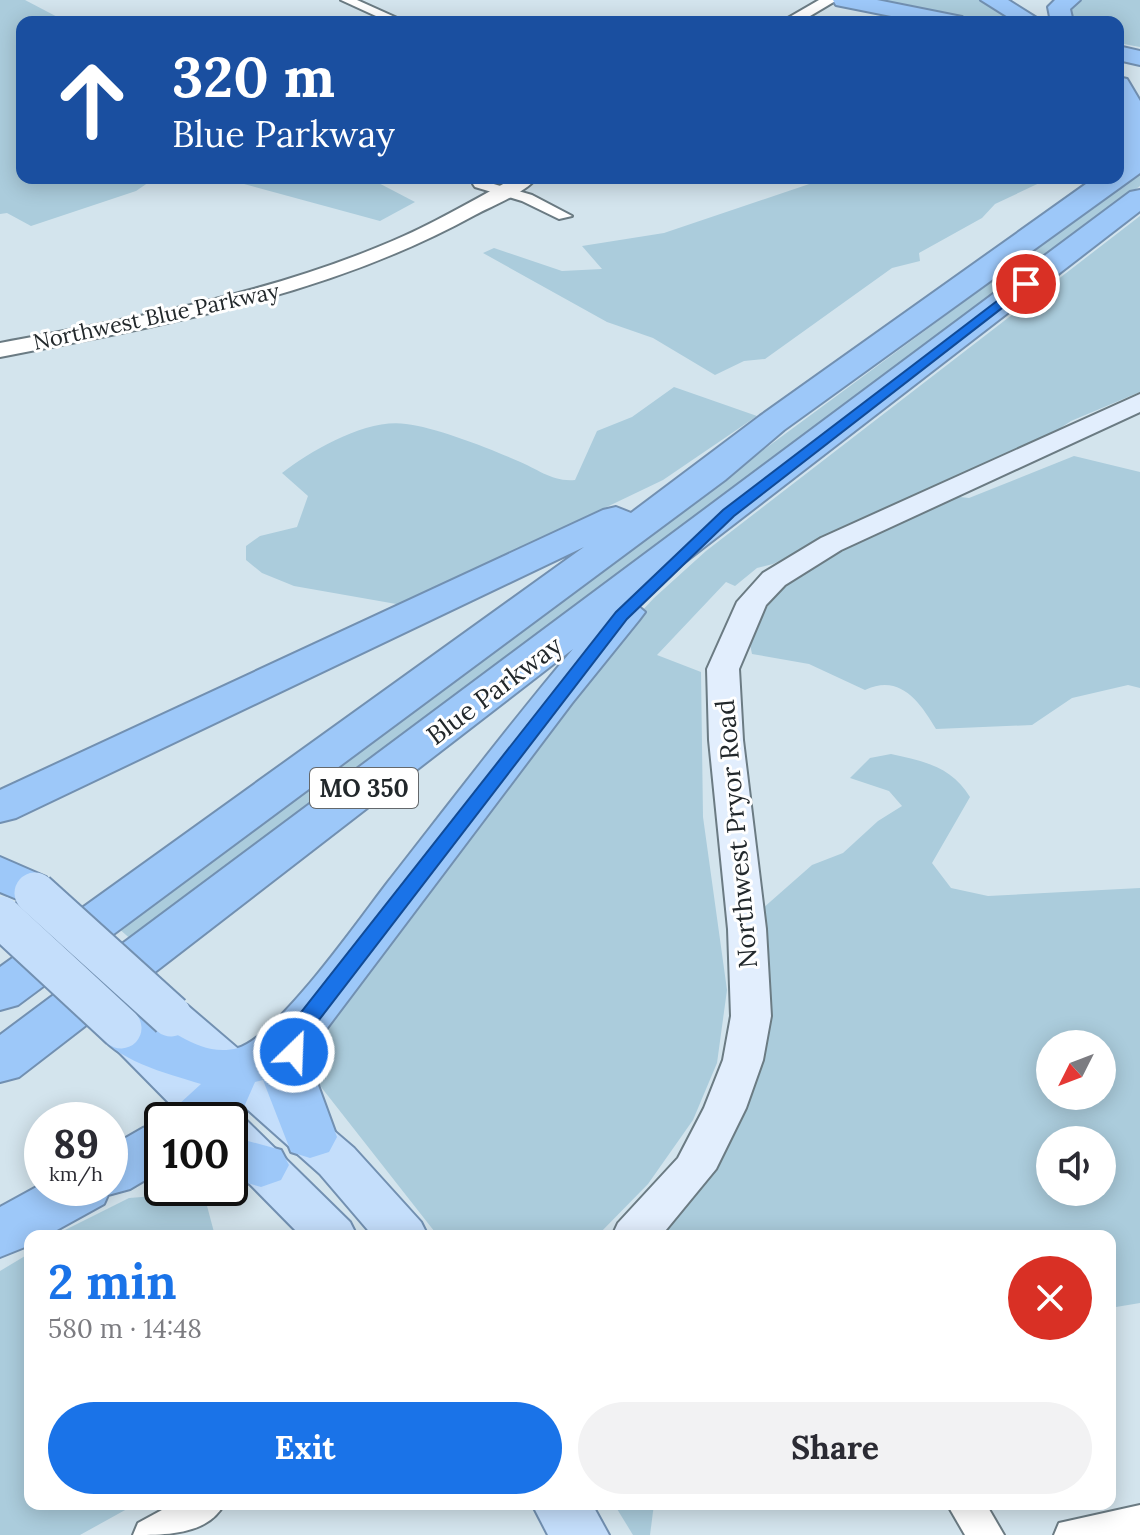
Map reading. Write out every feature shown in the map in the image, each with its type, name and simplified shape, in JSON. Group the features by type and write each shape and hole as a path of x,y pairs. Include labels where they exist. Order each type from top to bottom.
{"highway":[{"path":"992,0 1021,16"},
{"path":"1061,16 1059,7 1069,0"},
{"path":"854,1 925,16"},
{"path":"1124,96 1134,117 1134,133 1124,151"},
{"name":"Blue Parkway","path":"0,1063 720,493 772,423 1100,184"},
{"name":"Blue Parkway","path":"0,992 1140,198"},
{"path":"0,808 74,772 720,493"},
{"path":"237,1102 259,1062 298,1031 621,615 720,493"},
{"path":"0,789 74,772"},
{"path":"121,1028 180,1059 223,1071 224,1102"},
{"path":"298,1031 289,1077 310,1137"},
{"path":"0,1234 51,1206"}],"main road":[{"name":"Northwest Pryor Road","path":"639,1230 694,1169 725,1108 743,1060 751,1016 747,929 725,728 723,669 752,602 774,579 831,544 1140,402"},
{"path":"11,891 171,1016 214,1102"},
{"path":"11,891 121,1028"},
{"path":"248,1128 310,1137 337,1161 398,1230"},
{"path":"248,1149 326,1230"},
{"path":"564,1510 580,1535"}],"street":[{"path":"347,0 386,16"},
{"path":"800,16 830,0"},
{"path":"830,16 854,1"},
{"path":"492,184 564,216"},
{"name":"Northwest Blue Parkway","path":"0,335 174,302 272,276 366,243 492,184"},
{"name":"Northwest Blue Parkway","path":"0,350 168,318 264,295 405,244 492,184"},
{"path":"151,1535 195,1510"},
{"path":"969,1510 986,1535"},
{"path":"1072,1535 1140,1522"}],"shaded area":[{"path":"0,0 25,0 56,16 16,16 16,184 146,184 136,191 31,226 7,213 0,214"},
{"path":"873,0 987,0 1016,16 941,16"},
{"path":"1081,0 1140,0 1140,47 1124,44 1124,16 1070,16 1069,12"},
{"path":"1140,172 1140,186 134,942 117,927 1124,184"},
{"path":"244,184 380,184 415,202 380,221"},
{"path":"809,184 1037,184 995,204 982,218 919,253 920,261 892,268 765,359 744,361 715,375 653,338 607,322 483,253 494,248 562,271 602,269 582,246 664,233"},
{"path":"1140,216 1140,392 1071,421 1062,427 1059,435 887,507 773,564 757,568 735,586 726,582 657,655 701,672 703,817 727,990 717,1063 693,1120 648,1184 603,1230 433,1230 314,1078 308,1047 623,631 706,551"},
{"path":"674,387 757,416 663,480 402,605 294,586 262,573 246,560 246,546 260,536 297,527 308,496 282,473 309,455 358,431 391,423 418,426 478,445 552,477 575,480 597,431 632,417"},
{"path":"1074,456 1140,472 1140,688 1128,685 1072,698 1032,725 936,729 916,700 899,688 889,685 865,690 809,664 752,654 748,635 783,587 814,561 852,540 951,496 969,498"},
{"path":"891,754 946,772 970,797 932,863 951,888 988,896 1140,888 1140,1303 1116,1307 1116,1230 665,1230 719,1163 749,1102 766,1027 762,909 812,865 843,853 878,821 902,806 889,791 850,778 870,758"},
{"path":"144,1197 144,1206 207,1206 213,1230 65,1230 113,1206 128,1206 128,1198"},
{"path":"24,1257 24,1510 125,1510 80,1535 0,1535 0,1271"},
{"path":"618,1510 653,1510 650,1535 633,1535"}],"route":[{"path":"294,1052 298,1031 621,615 728,513 1026,284"}]}
